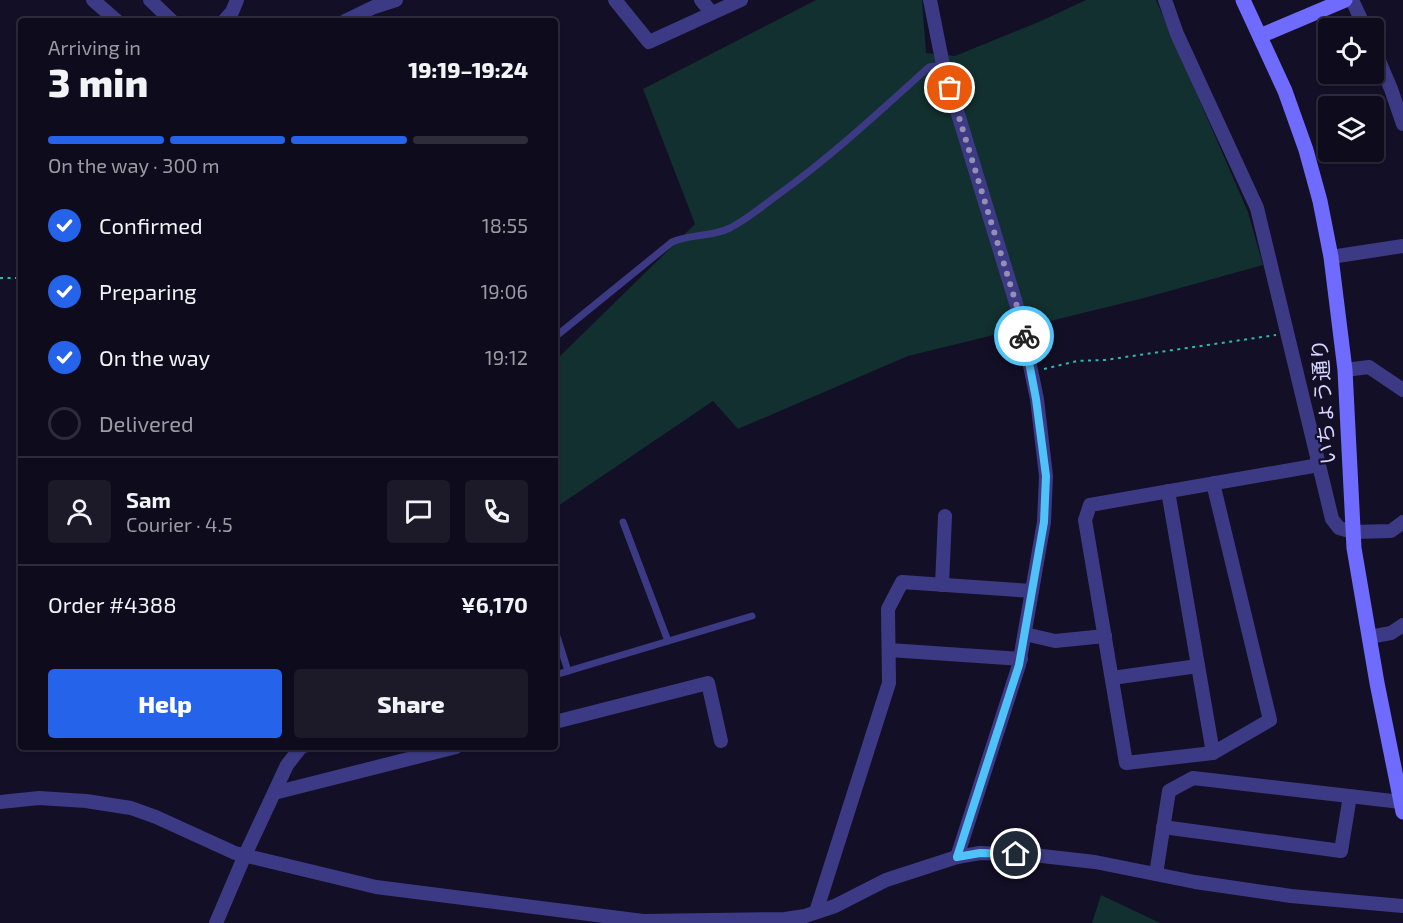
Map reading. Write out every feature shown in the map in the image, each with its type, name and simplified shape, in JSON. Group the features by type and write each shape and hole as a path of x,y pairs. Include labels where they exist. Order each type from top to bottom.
{"street":[{"path":"93,0 114,18"},
{"path":"150,0 169,18"},
{"path":"227,18 237,0"},
{"path":"351,18 396,0"},
{"path":"615,0 649,42 741,0"},
{"path":"701,0 712,13"},
{"path":"930,0 943,65 1019,313 1036,399 1046,476 1044,522 1021,659 957,857"},
{"path":"1165,0 1177,34 1257,208 1332,519 1339,528 1353,532 1392,531 1403,522"},
{"name":"いちょう通り","path":"1244,0 1285,91 1306,150 1320,201 1331,256 1345,370 1354,548 1369,637 1399,765 1402,807"},
{"path":"1260,36 1346,0"},
{"path":"1352,0 1360,18"},
{"path":"1384,66 1397,87 1403,124"},
{"path":"1331,256 1403,246"},
{"path":"1345,370 1369,368 1403,390"},
{"path":"1213,483 1270,720 1213,753 1126,763 1085,520 1090,504 1168,491 1213,483 1319,465"},
{"path":"1168,491 1213,753"},
{"path":"942,585 945,516"},
{"path":"816,912 889,683 888,609 902,582 1032,591"},
{"path":"1369,637 1391,633 1403,625"},
{"path":"1025,634 1055,641 1105,636"},
{"path":"889,650 1021,659"},
{"path":"1112,678 1198,666"},
{"path":"558,721 708,683 722,741"},
{"path":"216,923 244,855 287,765 298,750"},
{"path":"274,793 444,750"},
{"path":"1156,874 1169,791 1193,778 1350,796 1402,807"},
{"path":"1163,826 1341,851 1350,796"},
{"path":"0,802 39,798 86,801 131,808 156,817 235,854 376,887 643,921 785,920 836,906 886,880 957,857 980,853 1033,855 1095,862 1195,882 1291,896 1403,906"}],"lane":[{"path":"558,335 672,242 687,236 708,235 729,229 750,215 817,167 929,68 943,65"},
{"path":"622,522 668,641"},
{"path":"558,674 752,616"},
{"path":"558,639 568,671"}],"path":[{"path":"0,278 18,278"},
{"path":"1031,372 1077,361 1105,360 1287,333"}],"green space":[{"path":"816,0 922,0 926,53 955,56 1086,0 1156,0 1248,212 1263,265 1144,298 908,356 738,429 713,401 558,506 558,358 695,224 643,89"},
{"path":"1101,895 1160,923 1092,923"}],"way so far":[{"path":"950,88 1024,336"}],"route":[{"path":"1016,854 980,853 957,857 1019,665 1044,522 1046,476 1036,399 1024,336"}]}
